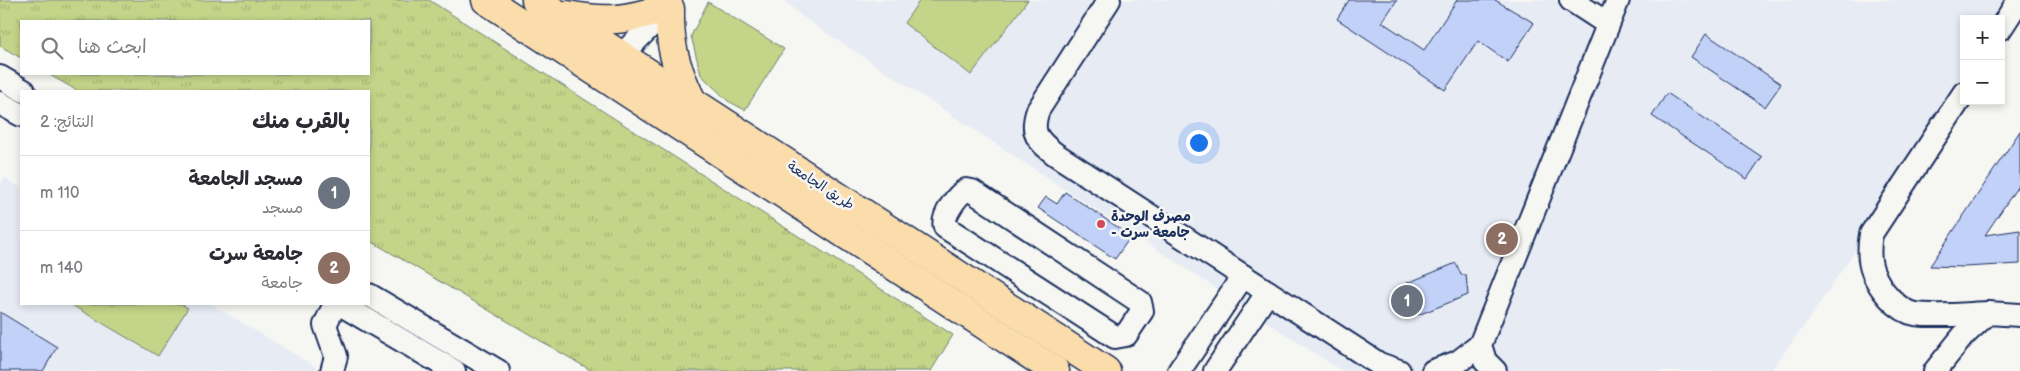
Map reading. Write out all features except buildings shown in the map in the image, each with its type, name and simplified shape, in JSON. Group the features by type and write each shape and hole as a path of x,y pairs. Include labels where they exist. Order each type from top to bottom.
{"highway":[{"name":"طريق الجامعة","path":"486,0 1055,371"},
{"path":"547,7 593,20 613,21 630,19 673,4 670,35 673,54 678,72 692,102"},
{"name":"طريق الجامعة","path":"547,7 1106,371"}],"street":[{"path":"1109,0 1038,110 1034,122 1036,136 1055,154 1379,364 1399,371"},
{"path":"1571,0 1608,24"},
{"path":"1433,371 1458,362 1480,344 1618,0"},
{"path":"2005,22 2019,0"},
{"path":"608,80 673,4"},
{"path":"0,77 22,90"},
{"path":"1960,99 1871,234 1868,250 1872,272 1882,288 1896,304 1914,314 1988,313 2020,315"},
{"path":"0,103 20,115"},
{"path":"966,190 972,191 1140,302 1142,311 1126,334 1115,337 972,244 948,228 943,221 961,193 966,190"},
{"path":"961,276 972,244"},
{"path":"1179,371 1244,276"},
{"path":"1215,371 1268,292"},
{"path":"370,295 498,371"},
{"path":"332,371 336,356 325,325 334,305"},
{"path":"342,305 454,371"},
{"path":"1935,371 1963,336 1988,313"},
{"path":"1480,344 1485,361 1495,371"}],"shaded area":[{"path":"784,0 2020,0 2005,15 1960,15 1960,95 1802,329 1770,371 1342,371 804,18"},
{"path":"5,178 20,187 20,305 213,305 322,371 0,371 0,186"}],"green space":[{"path":"0,0 429,0 953,335 931,371 592,371 370,241 370,90 76,90 50,75 370,75 370,20 20,20 20,57 0,46"},
{"path":"920,0 1028,0 971,75 904,23"},
{"path":"708,2 784,49 745,110 728,101 701,75 691,36"},
{"path":"72,305 183,305 188,308 158,356"}],"place":[{"name":"مصرف الوحدة - جامعة سرت","path":"1101,224"},
{"name":"جامعة سرت","path":"1502,239"},
{"name":"مسجد الجامعة","path":"1407,301"}]}
